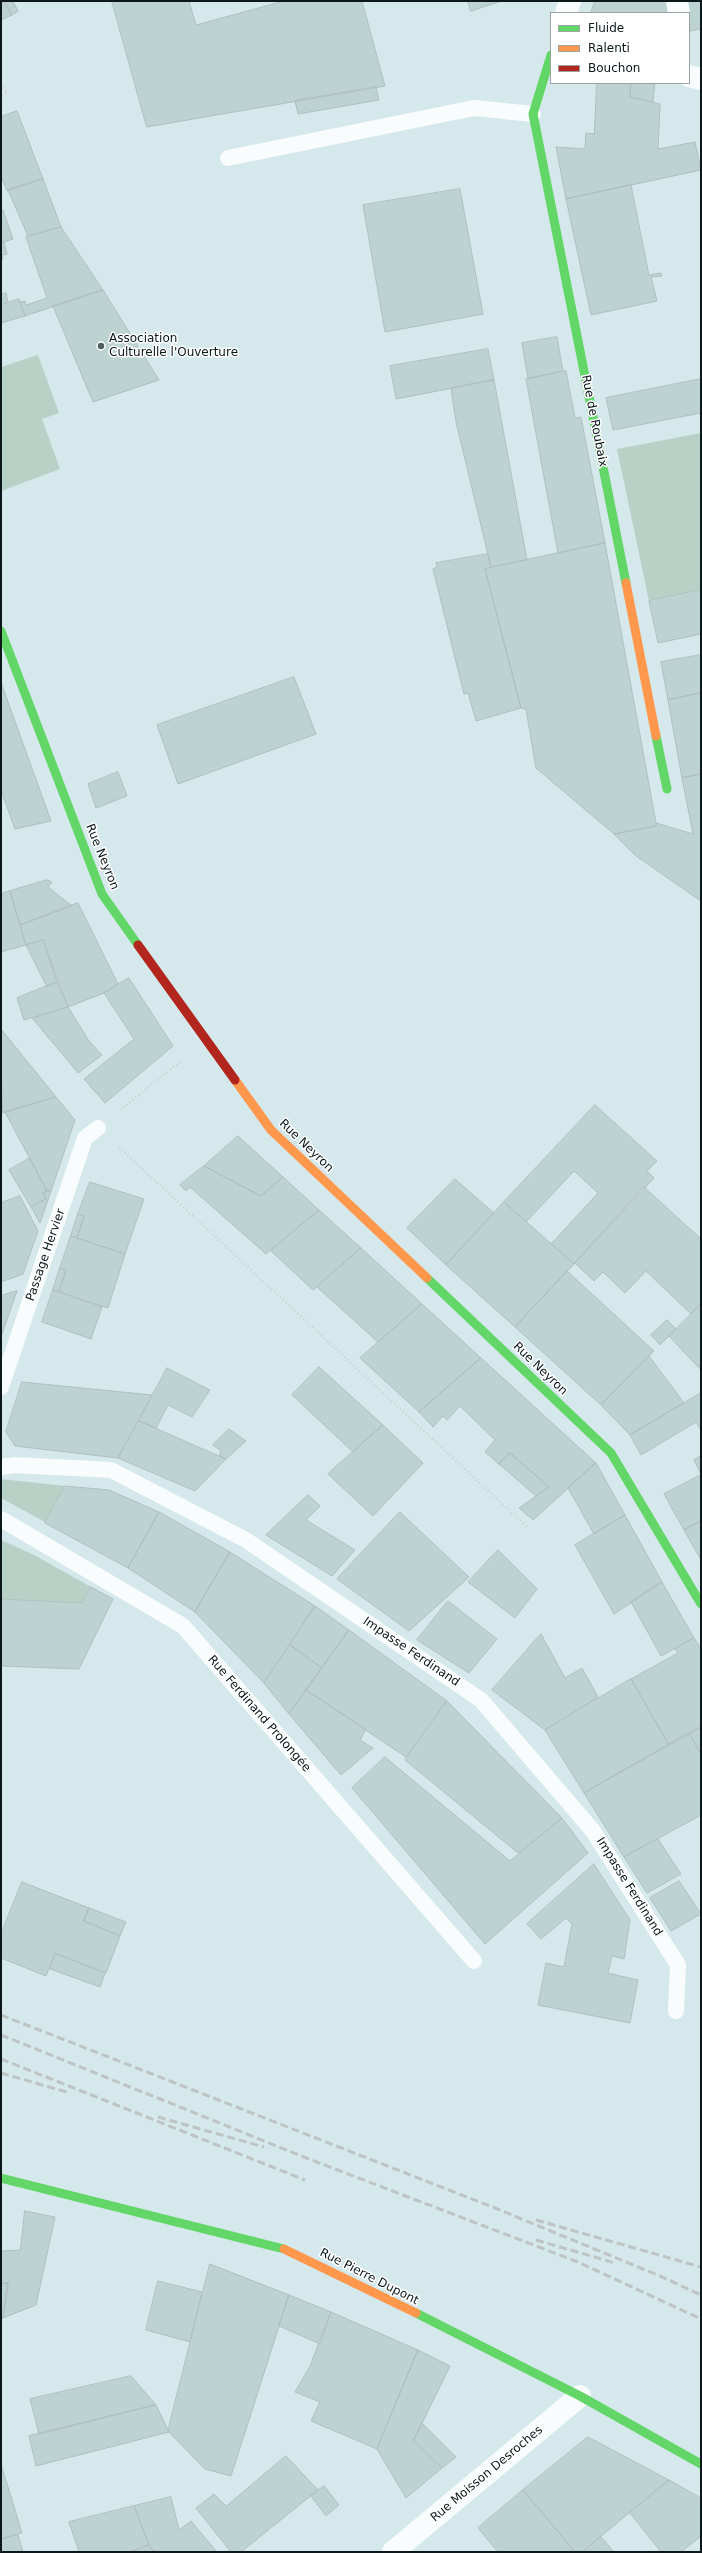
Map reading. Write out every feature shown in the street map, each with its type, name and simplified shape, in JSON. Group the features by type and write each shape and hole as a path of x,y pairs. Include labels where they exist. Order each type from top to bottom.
{"street":[{"path":"566,12 570,1"},
{"path":"677,1 679,12"},
{"name":"Rue de Roubaix","path":"550,57 533,114 667,789"},
{"name":"Rue Neyron","path":"1,631 102,894 206,1041 271,1130 611,1453 701,1604"},
{"name":"Rue Pierre Dupont","path":"1,2178 292,2251 580,2396 701,2464"},
{"name":"Rue Moisson Desroches","path":"393,2552 580,2396"}],"lane":[{"path":"228,158 474,108 533,114"},
{"name":"Passage Hervier","path":"1,1387 85,1138 98,1128"},
{"name":"Impasse Ferdinand","path":"1,1467 15,1465 111,1470 246,1540 481,1700 593,1831 674,1958 678,1965 676,2011"},
{"name":"Rue Ferdinand Prolongée","path":"1,1519 183,1626 474,1961"}],"path":[{"path":"1,84 7,94 1,97"},
{"path":"143,1091 206,1041"},
{"path":"98,1128 527,1527"}],"green space":[{"path":"38,355 59,413 42,419 60,469 1,491 1,367"},
{"path":"701,433 701,590 649,601 617,449"},
{"path":"1,1479 65,1486 45,1522 1,1498"},
{"path":"1,1540 34,1555 91,1587 82,1603 1,1599"}],"building":[{"path":"1,1 4,1 12,15 1,20"},
{"path":"4,1 13,1 18,11 12,15"},
{"path":"112,1 189,1 196,25 284,1 362,1 385,86 147,127"},
{"path":"468,1 502,1 471,11"},
{"path":"595,1 669,1 672,12 591,12"},
{"path":"701,1 701,29 690,31 690,12 688,12 683,2"},
{"path":"597,84 631,84 630,97 660,104 658,149 695,142 701,170 566,199 556,147 585,149 586,133 594,134"},
{"path":"631,84 655,84 653,102 630,97"},
{"path":"376,87 379,100 298,114 295,101"},
{"path":"17,111 43,179 7,191 1,176 1,117"},
{"path":"43,179 61,227 28,236 8,190"},
{"path":"631,185 649,275 661,273 662,276 651,277 657,301 591,315 566,199"},
{"path":"460,189 483,314 385,332 363,205"},
{"path":"3,210 13,239 1,243 1,211"},
{"path":"61,227 103,290 25,316 20,302 25,301 26,305 47,298 26,237"},
{"path":"4,242 7,254 2,255 3,259 1,260 1,243"},
{"path":"103,290 159,380 93,402 53,306"},
{"path":"6,293 8,302 1,305 1,295"},
{"path":"19,299 25,316 1,323 1,305"},
{"path":"557,337 563,371 528,379 522,343"},
{"path":"488,349 494,380 396,399 390,366"},
{"path":"566,371 575,418 581,417 605,543 558,553 526,379"},
{"path":"701,379 701,413 613,430 606,398"},
{"path":"494,380 527,560 491,567 456,422 451,388"},
{"path":"605,543 656,823 656,826 614,834 536,768 526,709 521,708 485,569"},
{"path":"488,554 491,567 485,569 521,708 476,721 468,693 464,694 433,569 437,567 436,563"},
{"path":"701,590 701,634 658,643 649,601"},
{"path":"701,655 701,693 668,700 661,662"},
{"path":"294,677 316,734 178,784 157,725"},
{"path":"1,682 51,821 15,829 1,790"},
{"path":"701,693 701,774 682,778 668,700"},
{"path":"118,772 127,796 96,808 88,784"},
{"path":"701,774 701,901 636,856 614,834 656,826 656,823 693,834 682,778"},
{"path":"47,880 52,882 48,887 72,906 20,925 10,891"},
{"path":"10,891 26,945 1,952 1,894"},
{"path":"78,903 118,984 104,993 68,1007 43,940 26,945 20,925"},
{"path":"43,940 57,982 47,987 26,945"},
{"path":"129,978 173,1046 105,1103 84,1079 134,1039 104,993"},
{"path":"57,982 68,1007 24,1020 17,998"},
{"path":"68,1007 89,1041 102,1055 78,1073 33,1019"},
{"path":"1,1029 56,1097 3,1113"},
{"path":"56,1097 75,1120 51,1191 47,1191 5,1112"},
{"path":"595,1105 657,1161 647,1171 654,1178 574,1264 551,1244 598,1193 574,1171 526,1222 504,1202"},
{"path":"238,1136 283,1177 261,1196 204,1166"},
{"path":"30,1158 47,1191 43,1193 46,1199 31,1207 9,1170"},
{"path":"204,1166 261,1196 283,1177 319,1210 266,1254 190,1187 186,1191 180,1185"},
{"path":"455,1179 494,1213 446,1265 407,1228"},
{"path":"90,1182 144,1199 125,1254 77,1238 84,1216 78,1214"},
{"path":"644,1187 701,1239 701,1304 691,1314 646,1271 625,1293 603,1272 594,1281 575,1263"},
{"path":"51,1191 40,1223 31,1207 46,1199 43,1193"},
{"path":"20,1196 38,1231 23,1274 1,1282 1,1203"},
{"path":"504,1202 574,1264 515,1327 446,1265"},
{"path":"319,1210 361,1248 313,1290 271,1251"},
{"path":"78,1214 84,1216 77,1238 71,1236"},
{"path":"71,1236 125,1254 108,1308 59,1292 66,1270 60,1268"},
{"path":"361,1248 422,1304 378,1342 317,1287"},
{"path":"60,1268 66,1270 59,1292 53,1290"},
{"path":"567,1271 654,1351 601,1405 515,1327"},
{"path":"53,1290 102,1307 91,1339 42,1322"},
{"path":"17,1291 1,1337 1,1296"},
{"path":"422,1304 481,1358 419,1412 360,1358"},
{"path":"701,1304 701,1370 669,1336"},
{"path":"667,1320 676,1329 660,1345 651,1335"},
{"path":"649,1356 684,1403 630,1435 601,1405"},
{"path":"481,1358 596,1463 533,1520 519,1508 549,1487 510,1453 499,1464 485,1452 495,1440 460,1406 447,1420 443,1416 433,1427 419,1412"},
{"path":"319,1367 383,1425 353,1452 292,1395"},
{"path":"167,1368 210,1390 192,1417 168,1405 156,1428 139,1421"},
{"path":"22,1382 152,1395 118,1458 15,1446 6,1432"},
{"path":"701,1393 701,1430 696,1422 641,1455 630,1435"},
{"path":"139,1421 226,1459 195,1491 118,1458"},
{"path":"383,1425 423,1463 373,1516 328,1474"},
{"path":"229,1429 246,1441 226,1459 219,1456 221,1451 213,1445"},
{"path":"510,1453 549,1487 536,1496 499,1464"},
{"path":"701,1456 701,1474 694,1460"},
{"path":"596,1463 625,1515 594,1534 568,1488"},
{"path":"701,1475 701,1521 684,1530 664,1494"},
{"path":"65,1486 109,1490 159,1512 128,1568 45,1523"},
{"path":"308,1495 320,1506 306,1520 355,1550 332,1576 266,1535"},
{"path":"159,1512 230,1552 195,1612 128,1568"},
{"path":"400,1512 469,1577 409,1631 337,1579"},
{"path":"625,1515 662,1582 614,1614 575,1545"},
{"path":"701,1521 701,1560 684,1530"},
{"path":"498,1550 537,1589 515,1618 468,1582"},
{"path":"230,1552 315,1606 264,1683 195,1612"},
{"path":"662,1582 694,1638 661,1656 631,1602"},
{"path":"91,1587 113,1599 79,1669 1,1666 1,1599 82,1603"},
{"path":"448,1601 497,1639 469,1673 417,1640"},
{"path":"315,1606 349,1630 322,1668 290,1645"},
{"path":"349,1630 447,1701 406,1757 306,1690"},
{"path":"541,1634 565,1678 582,1668 598,1697 545,1730 492,1690"},
{"path":"694,1638 701,1649 701,1727 669,1745 631,1679 678,1653 675,1649"},
{"path":"290,1645 322,1668 289,1714 264,1683"},
{"path":"631,1679 669,1745 584,1793 545,1730"},
{"path":"306,1690 366,1729 360,1740 373,1748 341,1775 289,1714"},
{"path":"447,1701 562,1818 518,1853 405,1760"},
{"path":"701,1727 701,1754 689,1733"},
{"path":"689,1733 701,1754 701,1815 624,1857 584,1793"},
{"path":"385,1757 510,1861 562,1818 588,1853 485,1944 352,1788"},
{"path":"658,1839 681,1874 647,1893 624,1857"},
{"path":"594,1864 630,1920 624,1959 612,1956 608,1973 638,1980 630,2023 538,2005 546,1963 564,1967 572,1924 566,1918 541,1939 527,1924"},
{"path":"679,1881 701,1914 671,1931 650,1898"},
{"path":"22,1882 89,1908 84,1921 120,1936 106,1973 55,1953 46,1976 1,1958 1,1934"},
{"path":"89,1908 126,1922 120,1936 84,1921"},
{"path":"56,1954 105,1973 100,1987 50,1969"},
{"path":"25,2211 55,2217 36,2305 3,2318 8,2283 1,2284 1,2251 20,2250"},
{"path":"210,2264 289,2295 231,2476 205,2469 168,2431"},
{"path":"158,2281 202,2292 190,2342 146,2330"},
{"path":"8,2283 3,2318 1,2319 1,2284"},
{"path":"289,2295 331,2312 320,2344 279,2326"},
{"path":"331,2312 418,2350 377,2449 311,2421 320,2402 295,2392 310,2366"},
{"path":"418,2350 450,2366 414,2440 442,2468 406,2498 377,2449"},
{"path":"131,2376 156,2405 39,2434 30,2399"},
{"path":"156,2405 169,2432 36,2466 29,2436"},
{"path":"422,2423 456,2457 442,2468 414,2440"},
{"path":"588,2437 669,2480 582,2552 575,2552 523,2490"},
{"path":"286,2456 318,2490 241,2552 231,2552 196,2508 214,2494 226,2506"},
{"path":"1,2464 22,2533 1,2539"},
{"path":"669,2480 701,2498 701,2536 681,2552 661,2552 630,2513"},
{"path":"324,2486 339,2505 326,2516 311,2496"},
{"path":"523,2490 575,2552 498,2552 478,2528"},
{"path":"171,2497 179,2530 191,2521 217,2552 154,2552 149,2545 134,2506"},
{"path":"134,2506 149,2545 130,2552 79,2552 69,2522"},
{"path":"18,2535 23,2552 1,2552 1,2539"},
{"path":"601,2537 614,2552 582,2552"},
{"path":"149,2545 154,2552 130,2552"}],"railway":[{"path":"1,2015 495,2208 660,2276 701,2295"},
{"path":"1,2035 309,2159 578,2262 701,2319"},
{"path":"1,2059 305,2180"},
{"path":"1,2073 70,2093"},
{"path":"158,2117 264,2147"},
{"path":"536,2220 701,2267"},
{"path":"536,2240 615,2263"}],"traffic: fast":[{"path":"550,58 533,114 626,583"},
{"path":"1,631 102,894 138,945"},
{"path":"656,736 667,789"},
{"path":"427,1278 611,1453 701,1604"},
{"path":"1,2178 284,2249"},
{"path":"416,2313 580,2396 701,2464"}],"traffic: slow":[{"path":"626,583 656,736"},
{"path":"235,1080 271,1130 427,1278"},
{"path":"284,2249 416,2313"}],"traffic: jam":[{"path":"138,945 235,1080"}],"place":[{"name":"Association Culturelle l'Ouverture","path":"101,346"}]}
